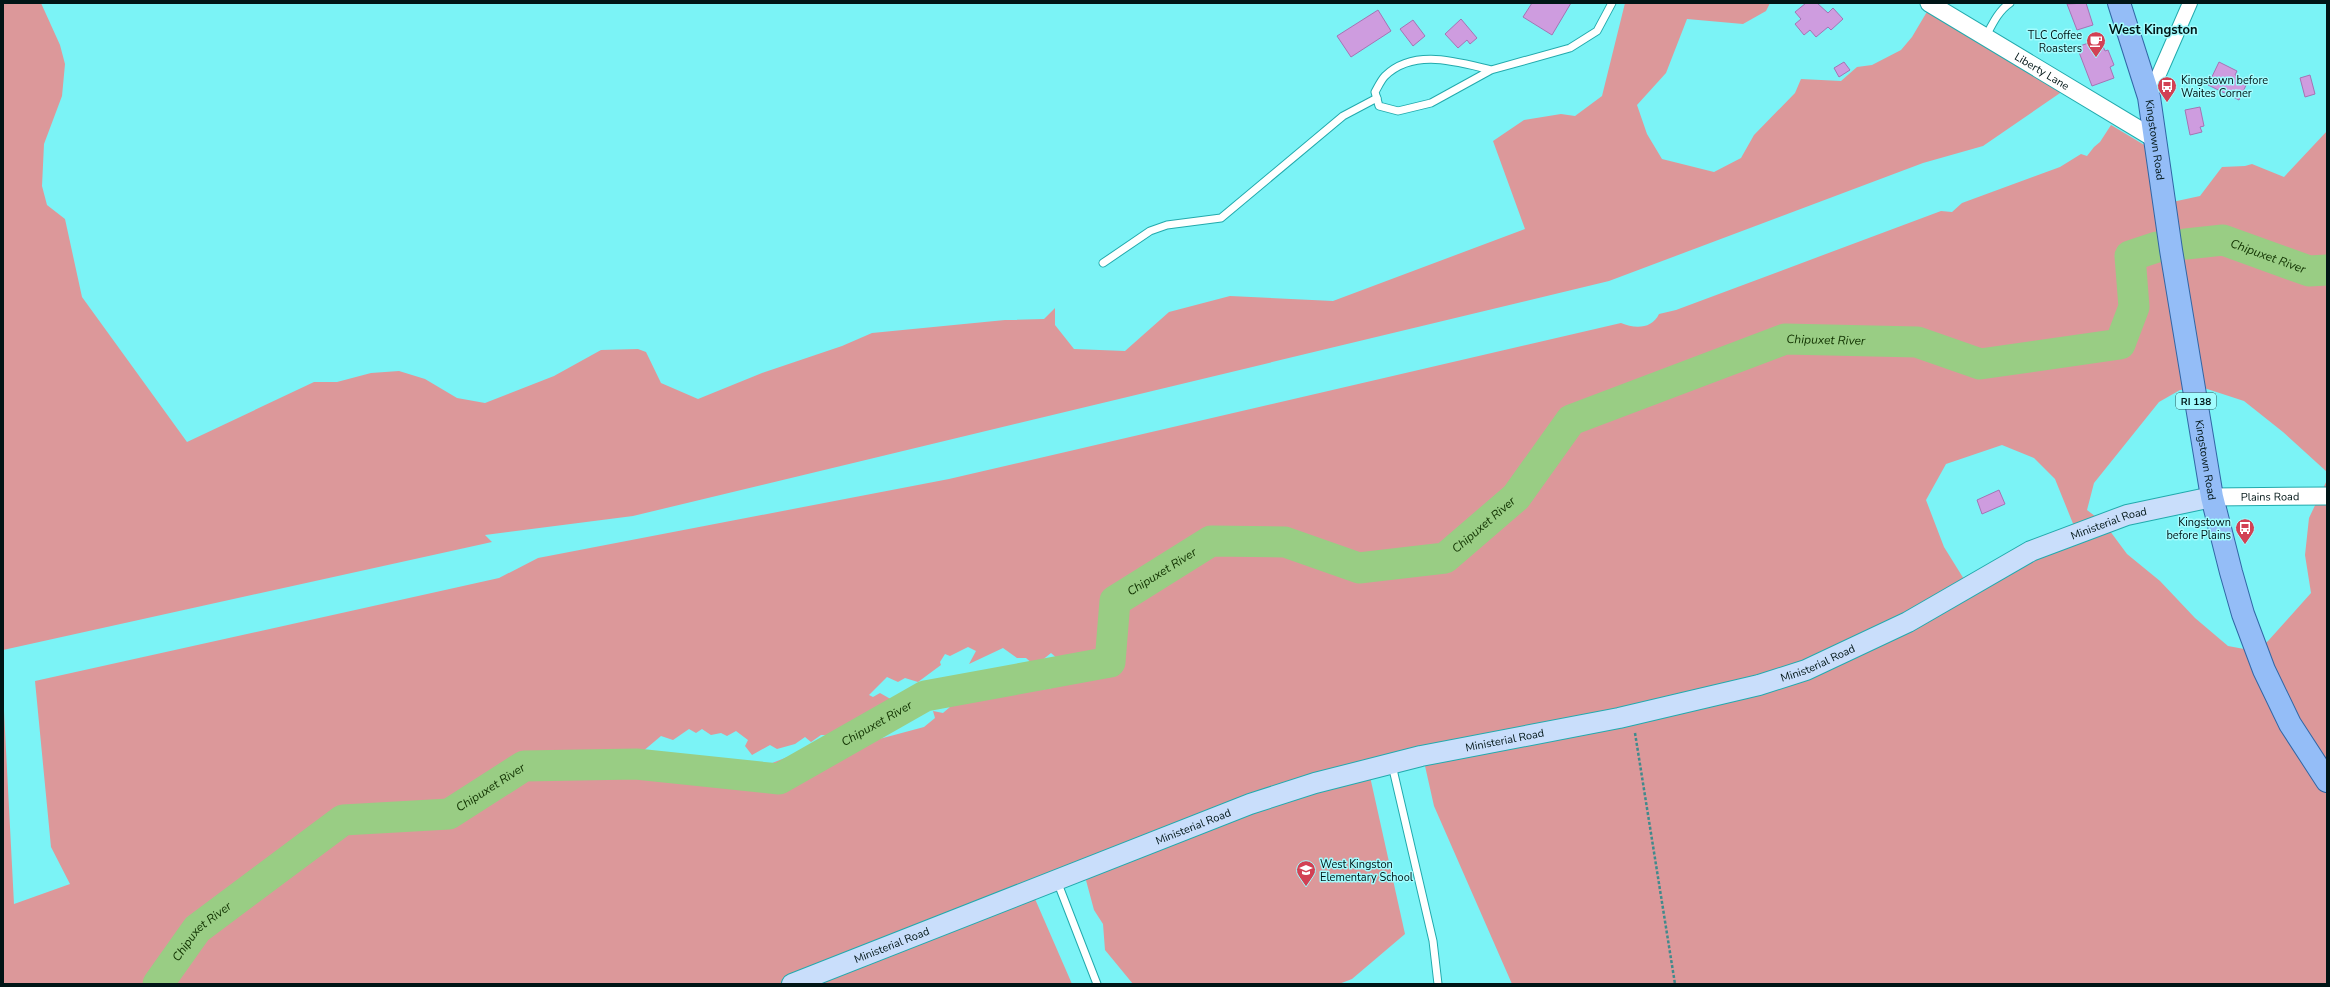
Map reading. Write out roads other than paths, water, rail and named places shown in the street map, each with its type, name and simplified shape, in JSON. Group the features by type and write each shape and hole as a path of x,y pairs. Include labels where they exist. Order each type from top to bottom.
{"main road":[{"name":"Kingstown Road","path":"2119,3 2149,97 2171,250 2212,497 2243,614 2264,670 2290,724 2327,781"},
{"name":"Ministerial Road","path":"792,984 1250,804 1315,783 1392,764 1529,734 1632,715 1759,685 1806,670 1908,622 2031,551 2127,515 2212,497"}],"street":[{"name":"Liberty Lane","path":"1929,3 2155,139"},
{"path":"2149,97 2190,3"},
{"name":"Plains Road","path":"2212,497 2327,496"}],"lane":[{"path":"1491,70 1438,58 1405,64 1385,76 1375,92 1379,106 1398,111 1431,103 1491,70 1570,48 1597,31 1612,3"},
{"path":"1986,38 1994,20 2004,7 2010,3"},
{"path":"1103,263 1150,231 1167,225 1221,218 1343,116 1377,98"},
{"path":"1392,764 1433,941 1438,984"},
{"path":"1057,879 1096,984"}],"waterway":[{"name":"Chipuxet River","path":"2186,244 2223,240 2309,271 2327,270"},
{"name":"Chipuxet River","path":"158,984 197,929 343,820 449,814 524,766 636,764 779,779 925,696 1110,662 1115,601 1211,541 1285,542 1359,568 1445,558 1516,497 1571,420 1785,339 1917,342 1980,364 2120,344 2134,307 2130,256 2157,247"}],"place":[{"name":"TLC Coffee Roasters","path":"2096,58"},
{"name":"Kingstown before Waites Corner","path":"2167,103"},
{"name":"Kingstown before Plains","path":"2245,545"},
{"name":"West Kingston Elementary School","path":"1306,887"}],"district":[{"name":"West Kingston","path":"2153,29"}]}
